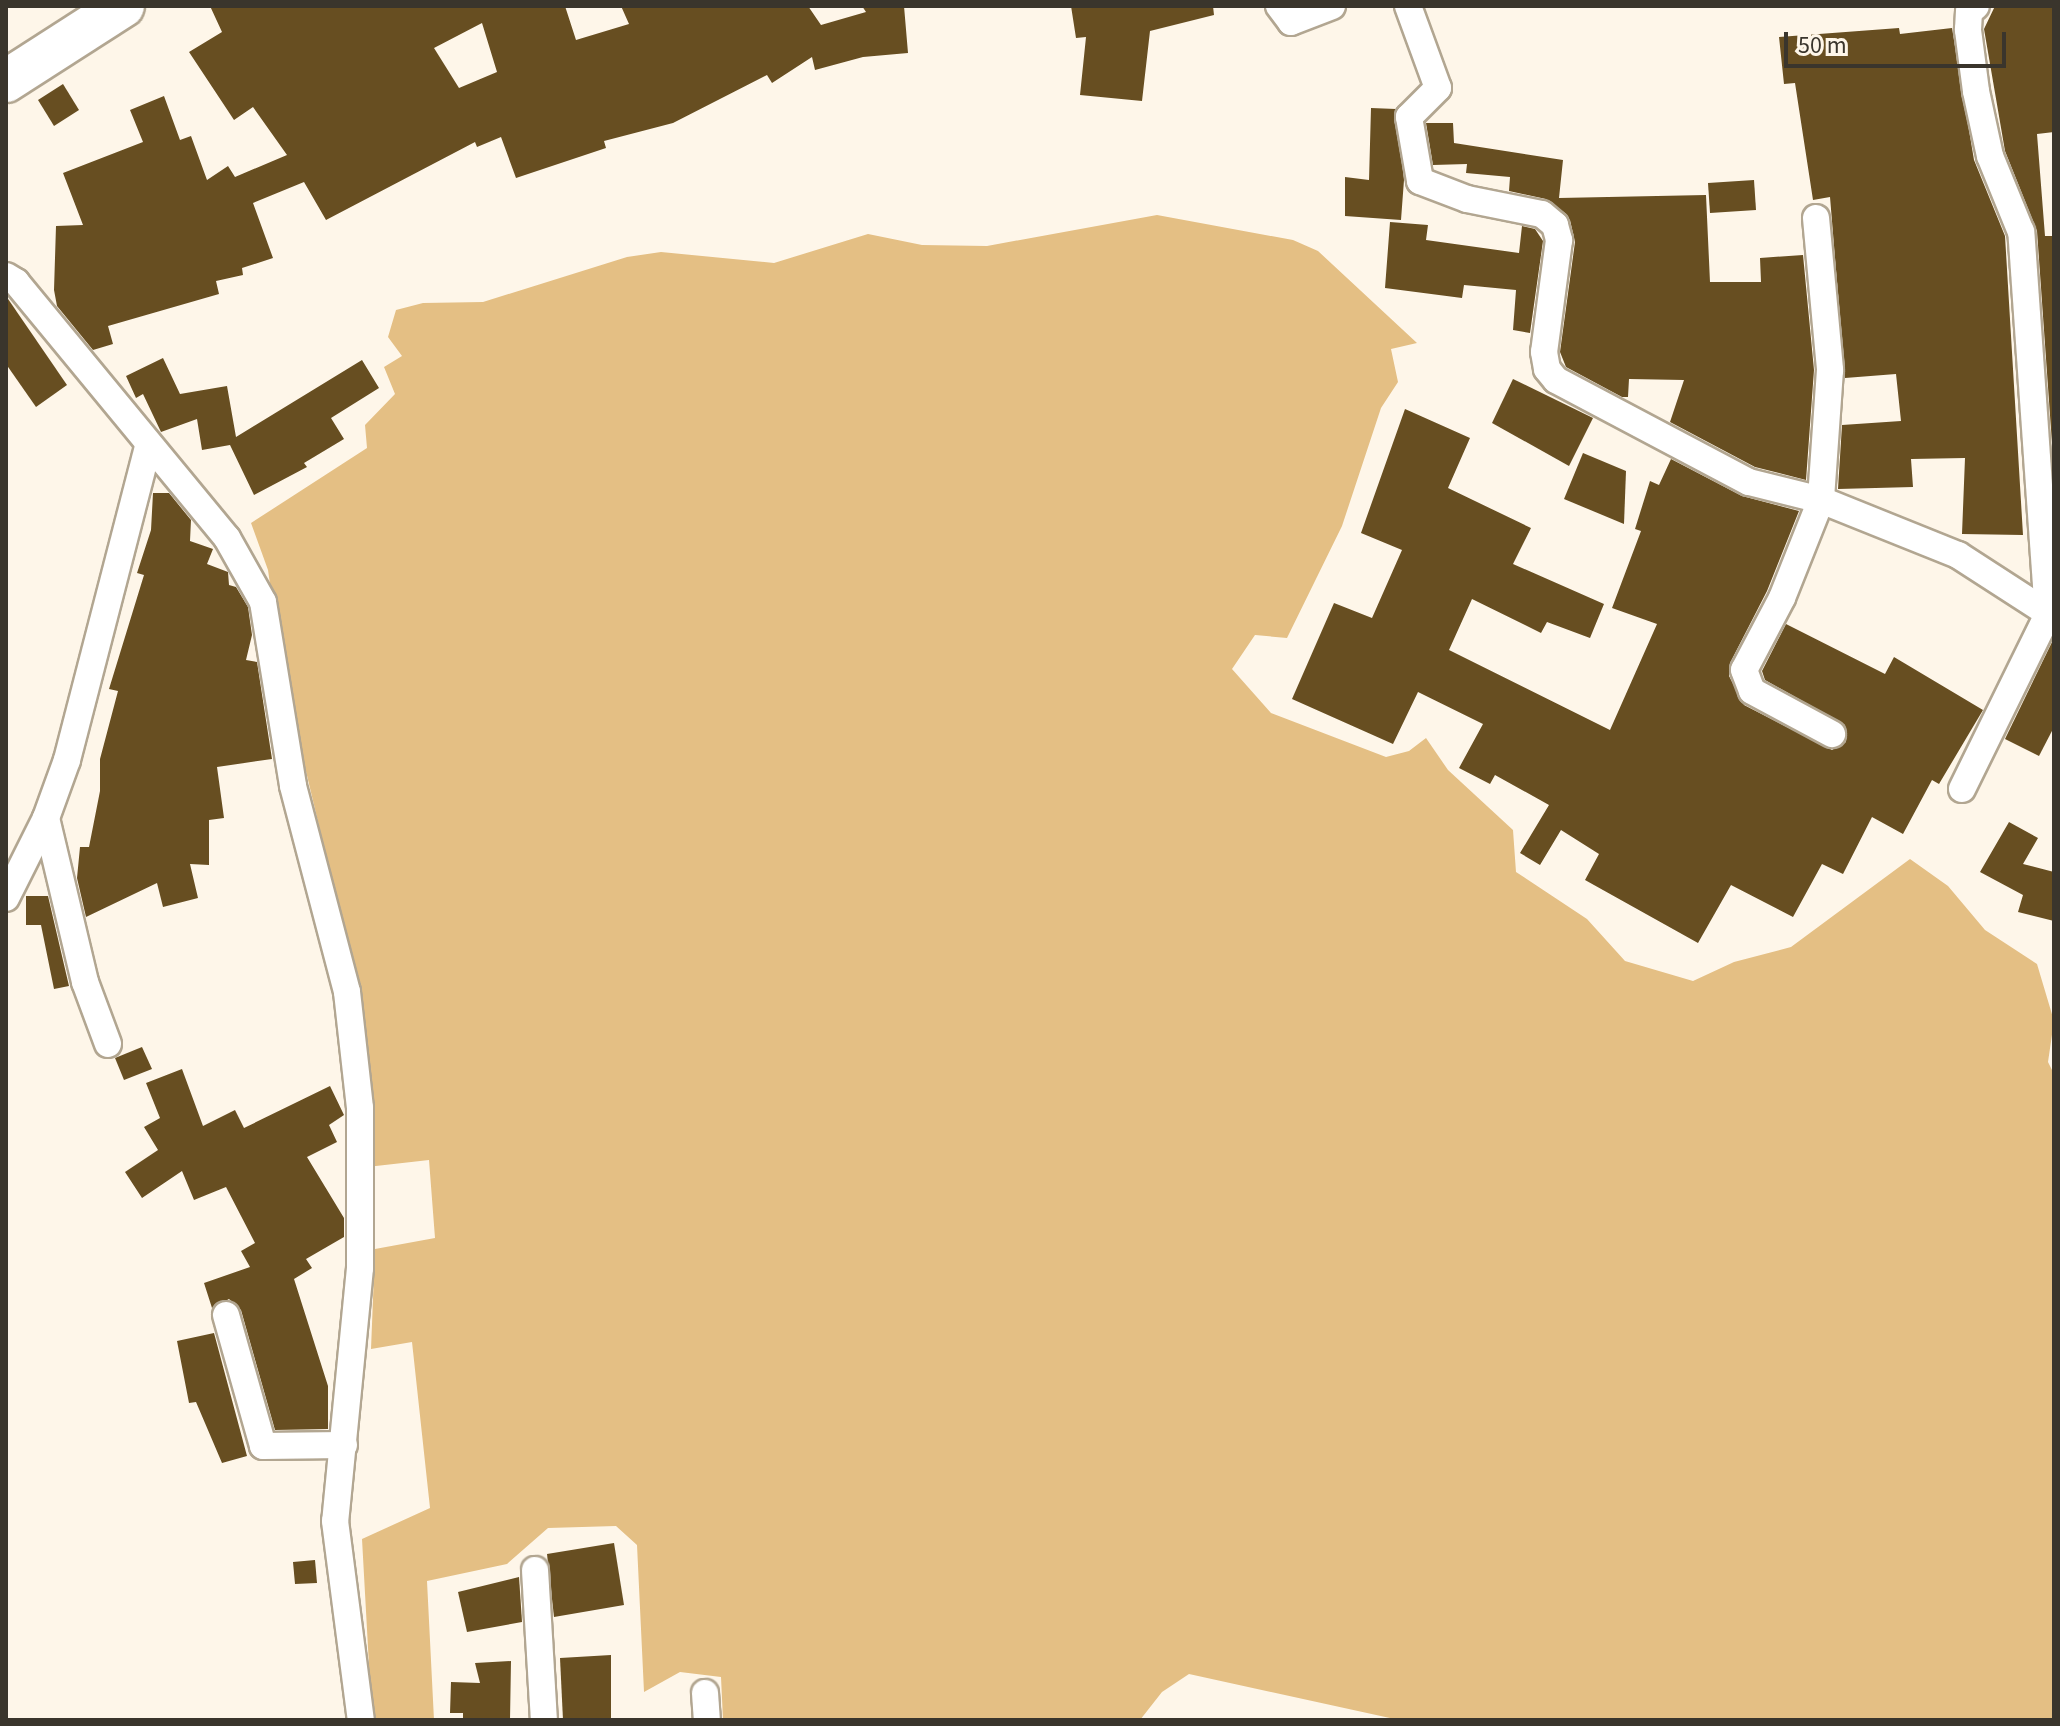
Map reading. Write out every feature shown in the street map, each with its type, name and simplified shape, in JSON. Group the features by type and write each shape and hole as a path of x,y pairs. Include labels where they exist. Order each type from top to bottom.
{"main road":[{"path":"6,81 123,6"}],"street":[{"path":"1279,6 1291,22 1332,6"},
{"path":"1408,6 1438,88 1409,117 1420,181 1467,199 1542,214 1555,225 1559,240 1544,352 1547,369 1556,380 1749,482 1821,500 1958,555 2007,582 2051,615"},
{"path":"1962,789 2051,615 2021,232 1990,156 1976,91 1968,30 1969,12 1976,6"},
{"path":"1816,218 1830,370 1821,500 1782,598 1744,670 1752,691 1832,734"},
{"path":"6,276 78,356 148,446 227,538 263,602 293,786 347,992 360,1108 360,1254 337,1559 361,1720"},
{"path":"6,898 46,818 93,674 148,446"},
{"path":"46,818 85,982 108,1044"},
{"path":"226,1315 263,1446 344,1445"},
{"path":"535,1570 544,1720"},
{"path":"705,1693 707,1720"}],"shaded area":[{"path":"1157,215 1293,240 1318,251 1417,343 1391,349 1398,382 1381,408 1342,526 1287,638 1255,635 1232,669 1271,713 1386,757 1409,751 1426,738 1448,770 1513,830 1516,872 1587,919 1625,961 1693,981 1734,962 1791,947 1910,859 1948,886 1985,930 2037,964 2054,1021 2048,1062 2054,1074 2054,1720 1399,1720 1189,1674 1162,1692 1140,1720 723,1720 721,1677 680,1672 644,1692 637,1545 616,1526 548,1528 507,1564 427,1581 434,1720 372,1720 362,1539 430,1508 412,1342 371,1349 375,1249 435,1238 429,1160 367,1167 346,939 283,675 268,570 251,523 367,448 365,425 395,394 384,367 402,356 388,337 396,310 423,303 483,302 627,257 661,252 774,263 868,234 922,245 987,246"}],"building":[{"path":"210,6 565,6 576,40 629,24 621,6 808,6 821,25 866,12 862,6 904,6 908,53 863,57 815,70 812,57 772,83 767,75 673,123 604,141 606,148 516,178 501,137 477,147 475,142 326,220 304,182 253,203 273,258 242,268 243,275 216,281 219,294 108,326 113,344 93,350 57,306 54,290 56,226 83,225 63,173 143,142 130,110 164,96 180,140 191,136 207,180 228,166 235,177 287,155 253,107 234,120 189,52 222,32","holes":["482,23 497,72 459,88 434,48"]},
{"path":"1071,6 1213,6 1214,15 1150,31 1142,101 1080,95 1086,37 1076,38"},
{"path":"1995,6 2054,6 2054,132 2037,134 2045,236 2054,236 2054,472 2037,231 2005,151 1984,29"},
{"path":"1899,28 1900,34 1952,28 1974,160 2005,236 2023,535 1962,534 1965,458 1911,459 1913,487 1838,489 1842,425 1901,421 1896,374 1845,378 1830,197 1813,200 1795,83 1784,84 1779,37"},
{"path":"63,84 79,110 54,126 38,100"},
{"path":"1371,108 1396,109 1404,180 1401,220 1345,216 1345,177 1369,180"},
{"path":"1426,123 1453,123 1454,143 1563,160 1559,198 1706,195 1710,282 1761,282 1760,258 1803,255 1814,370 1806,480 1755,467 1670,422 1684,380 1629,379 1628,397 1622,397 1566,367 1560,352 1575,242 1570,220 1546,199 1509,191 1510,177 1466,173 1467,164 1433,165"},
{"path":"1754,180 1756,210 1710,213 1708,183"},
{"path":"1390,222 1428,225 1426,240 1519,253 1522,226 1535,229 1543,241 1530,333 1513,330 1516,290 1464,285 1462,298 1385,288"},
{"path":"6,296 67,385 36,407 6,364"},
{"path":"163,358 180,394 227,386 236,437 362,360 379,388 331,418 344,439 304,463 307,467 254,495 230,445 202,450 197,419 161,432 143,394 136,398 126,376"},
{"path":"1513,379 1593,418 1569,466 1492,423"},
{"path":"1405,409 1470,438 1448,488 1531,528 1513,564 1604,604 1590,638 1547,622 1541,633 1472,599 1449,650 1610,730 1657,624 1612,608 1641,531 1635,529 1650,481 1659,485 1671,459 1742,496 1799,511 1767,591 1730,663 1729,676 1744,705 1832,750 1846,742 1845,725 1765,680 1762,671 1786,624 1885,674 1894,657 1983,710 1939,784 1932,780 1903,834 1872,817 1843,874 1822,864 1793,917 1731,885 1698,943 1585,880 1599,854 1561,830 1540,865 1520,853 1549,805 1495,775 1490,784 1459,768 1483,724 1418,692 1393,744 1292,699 1334,603 1372,618 1402,550 1361,533"},
{"path":"1583,453 1626,471 1624,524 1564,499"},
{"path":"153,493 169,493 191,520 190,541 213,549 207,564 228,572 229,585 236,587 248,607 252,635 246,660 257,662 272,759 217,767 224,818 209,820 209,865 190,864 198,898 163,907 157,883 86,917 77,878 80,847 89,847 100,791 100,759 118,691 109,689 144,575 137,573 151,530"},
{"path":"2054,638 2054,727 2039,756 2005,739"},
{"path":"2009,822 2038,838 2023,864 2054,872 2054,921 2018,912 2023,895 1980,872"},
{"path":"26,896 48,896 69,986 54,989 41,925 26,925"},
{"path":"142,1047 152,1069 124,1080 115,1058"},
{"path":"182,1069 203,1126 235,1110 244,1128 330,1086 344,1115 329,1125 337,1142 307,1157 344,1218 344,1237 306,1259 312,1268 294,1279 328,1386 328,1429 275,1430 241,1310 229,1299 212,1308 204,1283 250,1267 241,1251 255,1243 226,1187 194,1200 182,1171 142,1198 125,1172 158,1150 144,1127 160,1118 146,1083"},
{"path":"214,1333 247,1456 222,1463 196,1402 189,1403 177,1341"},
{"path":"614,1543 624,1605 554,1617 547,1554"},
{"path":"315,1560 317,1583 295,1584 293,1562"},
{"path":"519,1577 522,1622 467,1632 458,1592"},
{"path":"611,1655 611,1720 563,1720 560,1658"},
{"path":"511,1661 510,1720 463,1720 463,1713 450,1713 451,1682 480,1683 475,1663"}]}
